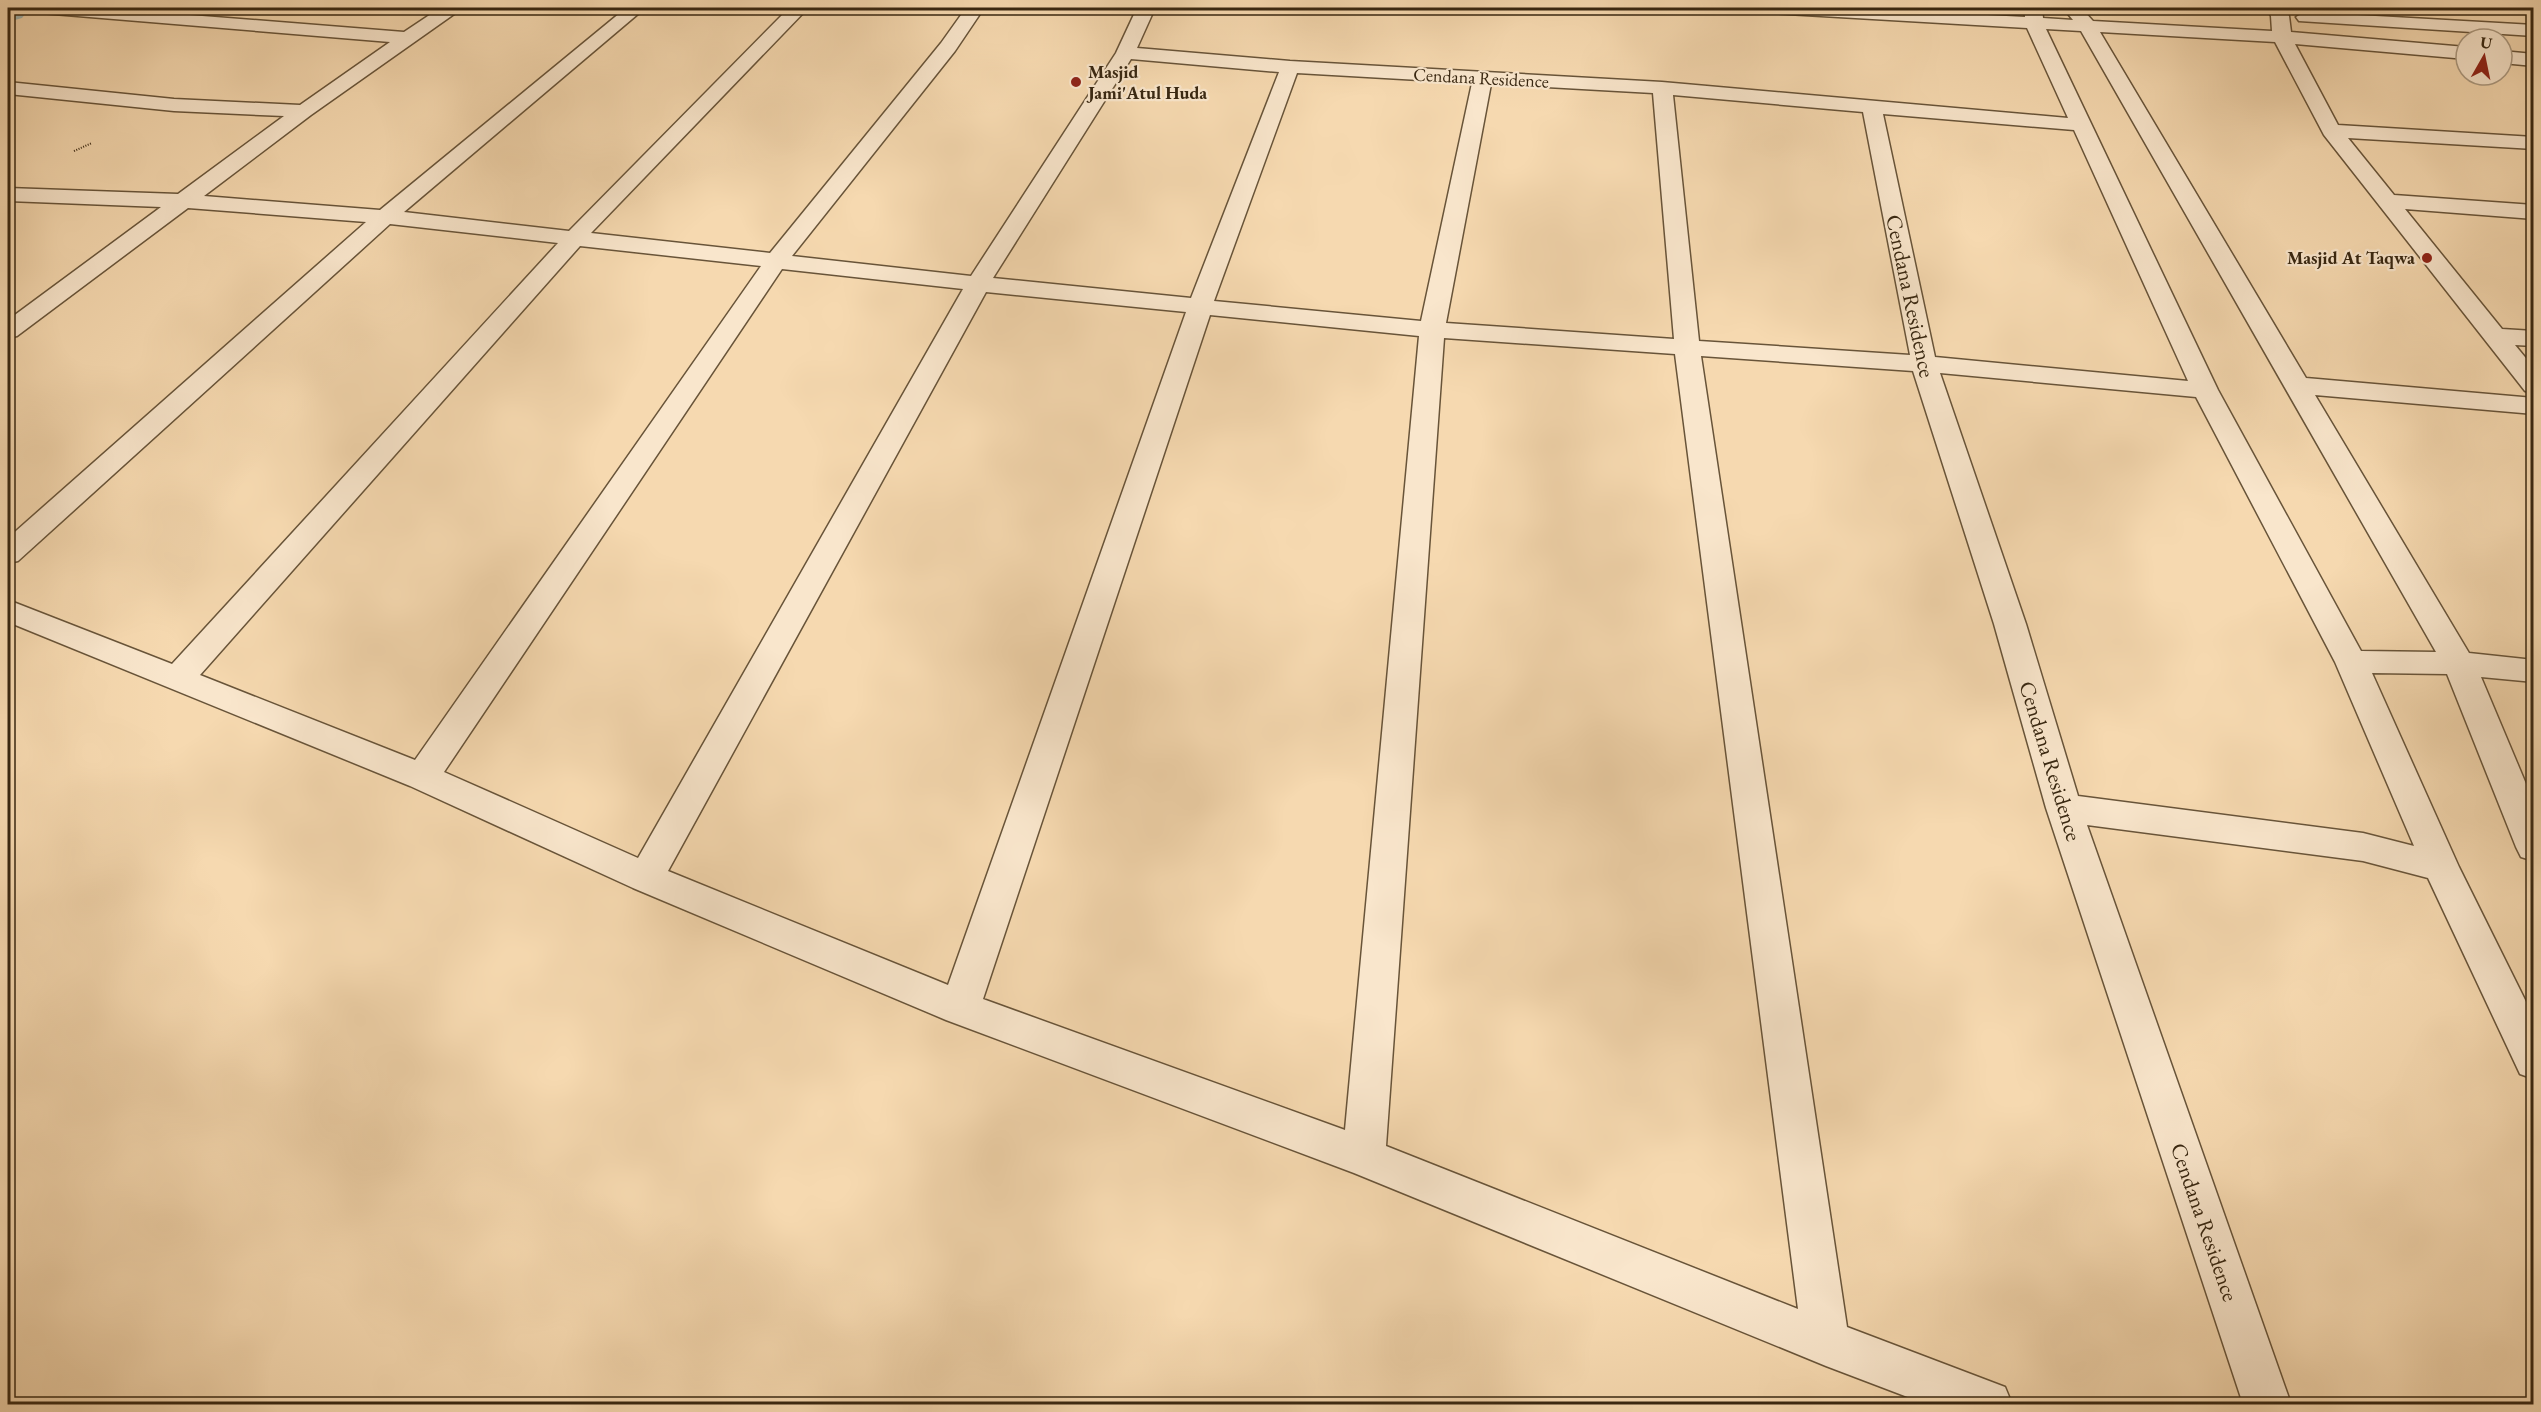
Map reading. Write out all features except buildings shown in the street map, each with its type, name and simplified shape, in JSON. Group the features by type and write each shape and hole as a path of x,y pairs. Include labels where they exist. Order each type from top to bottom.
{"street":[{"path":"41,8 406,38"},
{"path":"8,331 304,111 451,8"},
{"path":"8,554 386,217 636,8"},
{"path":"177,679 576,238 799,8"},
{"path":"422,777 776,261 948,47 975,8"},
{"path":"646,878 978,284 1125,53 1146,8"},
{"path":"1770,8 2274,19 2475,27"},
{"path":"2457,8 2475,27"},
{"path":"292,28 317,12"},
{"path":"2034,15 2081,125 2205,390 2351,662 2441,867 2534,1061"},
{"path":"2079,16 2459,663 2534,847"},
{"path":"2274,19 2454,51"},
{"path":"2274,19 2331,131 2534,385"},
{"path":"2514,30 2534,31"},
{"name":"Cendana Residence","path":"1125,53 1290,67 1662,88 2081,125"},
{"path":"2514,58 2534,60"},
{"path":"960,1008 1200,307 1290,67"},
{"path":"1364,1157 1432,330 1483,78"},
{"path":"8,88 174,105 304,111"},
{"path":"1662,88 1687,346 1826,1343"},
{"name":"Cendana Residence","path":"1872,108 1924,364 2010,624 2064,808 2267,1404"},
{"path":"2331,131 2534,143"},
{"path":"8,194 183,201 386,217 978,284 1432,330 1924,364 2205,390"},
{"path":"2385,201 2534,213"},
{"path":"2496,336 2534,339"},
{"path":"2296,385 2534,406"},
{"path":"8,610 422,777 646,878 960,1008 1364,1157 1826,1343 1988,1404"},
{"path":"2351,662 2459,663 2534,671"},
{"path":"2064,808 2363,847 2441,867"}],"place":[{"name":"Masjid Jami'Atul Huda","path":"1076,82"},
{"name":"Masjid At Taqwa","path":"2427,258"}]}
